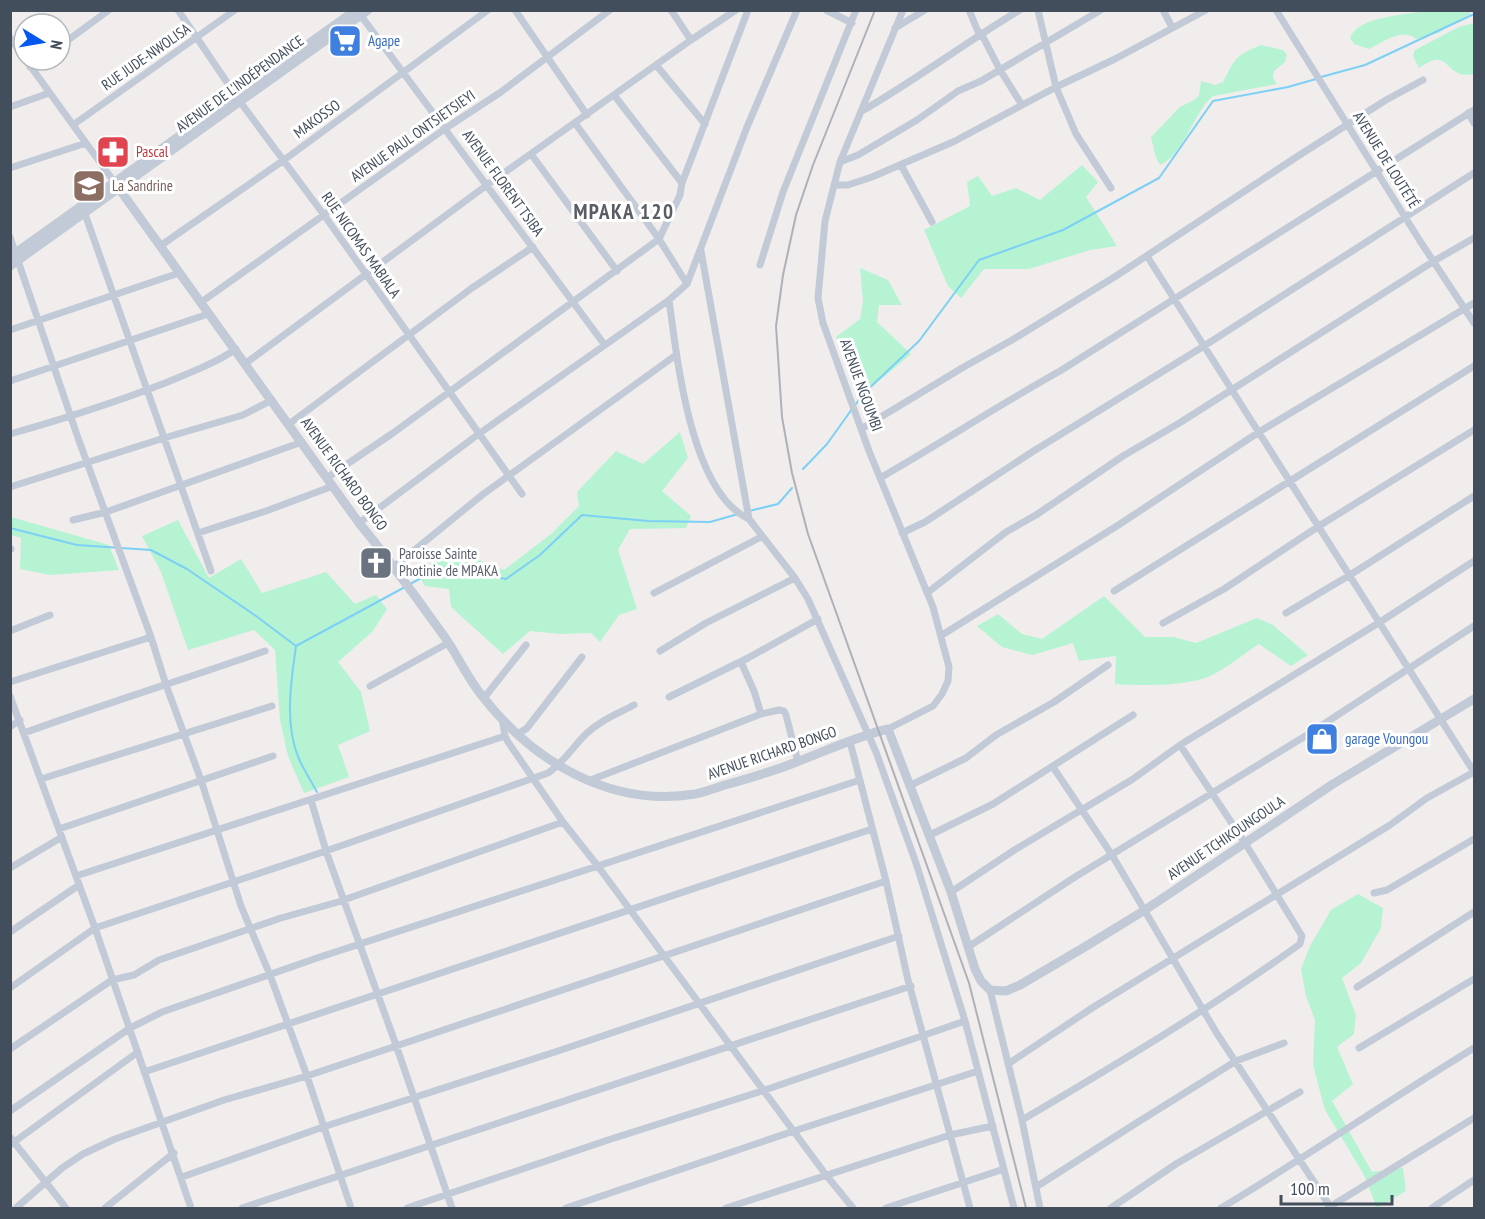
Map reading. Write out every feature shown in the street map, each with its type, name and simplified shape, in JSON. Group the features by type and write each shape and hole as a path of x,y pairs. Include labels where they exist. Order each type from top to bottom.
{"street":[{"path":"72,37 109,10"},
{"name":"RUE NICOMAS MABIALA","path":"178,10 239,100 324,215 522,494"},
{"name":"RUE JUDE-NWOLISA","path":"73,125 235,10"},
{"name":"MAKOSSO","path":"160,246 284,160 488,10"},
{"path":"515,10 587,115"},
{"name":"AVENUE PAUL ONTSIETSIEYI","path":"200,303 446,128 501,92 610,10"},
{"path":"671,10 691,40"},
{"path":"246,363 531,154 736,10"},
{"path":"198,533 266,511 330,481 659,239 680,195 682,183 748,10"},
{"path":"359,522 480,433 567,374 604,344 669,300 687,284 747,128 797,10"},
{"path":"826,10 852,23"},
{"path":"760,265 783,192 856,10"},
{"name":"AVENUE NGOUMBI","path":"883,730 933,706 948,681 949,667 942,635 861,429 823,323 818,298 825,221 840,162 903,10"},
{"path":"895,28 925,10"},
{"path":"969,10 999,70 1022,105"},
{"path":"862,111 908,84 980,34 1020,10"},
{"path":"1038,10 1056,87 1076,134 1111,188"},
{"path":"840,162 858,155 917,120 958,92 1101,10"},
{"path":"1163,10 1172,27"},
{"path":"834,185 848,185 955,141 1206,10"},
{"name":"AVENUE DE LOUTÉTÉ","path":"1276,10 1474,323"},
{"name":"AVENUE FLORENT TSIBA","path":"361,12 604,344"},
{"name":"AVENUE DE L'INDÉPENDANCE","path":"10,266 15,257 361,12"},
{"path":"656,65 705,124"},
{"name":"AVENUE RICHARD BONGO","path":"35,72 359,522 394,566 484,698 537,751 558,766 606,789 628,794 662,797 696,794 798,762 883,730"},
{"path":"861,429 1148,256 1298,156 1386,100 1423,80"},
{"path":"10,107 50,93"},
{"path":"614,95 682,183"},
{"path":"880,478 937,446 997,406 1060,371 1471,112 1474,123"},
{"path":"575,123 659,239 687,284"},
{"path":"10,168 86,143"},
{"path":"531,154 617,271"},
{"path":"901,165 932,222"},
{"path":"902,533 925,522 1022,458 1204,346 1474,173"},
{"name":"AVENUE DE L'INDÉPENDANCE","path":"15,257 86,214 117,186"},
{"path":"86,214 210,571"},
{"path":"10,237 71,417 201,780 250,930 270,975 307,1076 351,1209"},
{"path":"927,593 1006,532 1434,261 1474,238"},
{"path":"289,424 472,288 533,247"},
{"path":"701,251 749,519 795,578 818,619 868,735 916,863 966,1021 1014,1209"},
{"path":"1008,1064 1092,1008 1390,825 1427,798 1474,772 1148,256"},
{"path":"10,330 178,273"},
{"path":"669,300 676,355 687,408 704,466 731,508 749,519"},
{"path":"942,635 1120,524 1259,432 1474,303"},
{"path":"10,381 208,314"},
{"path":"10,434 71,417 148,390 205,367 236,349"},
{"path":"394,566 474,501 676,355"},
{"path":"1114,591 1474,366"},
{"path":"10,488 243,415 272,400"},
{"path":"1163,623 1224,590 1319,526 1474,430"},
{"path":"73,520 106,512 302,442"},
{"path":"1286,613 1474,496"},
{"path":"654,593 761,537"},
{"path":"951,892 1474,561"},
{"path":"660,651 706,623 795,578"},
{"path":"10,631 50,615"},
{"path":"669,697 741,662 818,619"},
{"path":"968,947 1002,923 1307,735 1474,626"},
{"path":"10,682 151,637"},
{"path":"370,686 448,643"},
{"path":"484,698 525,645"},
{"path":"24,733 265,651"},
{"path":"518,734 526,728 582,657"},
{"path":"741,662 761,714"},
{"path":"909,786 966,758 996,735 1054,702 1108,665"},
{"path":"10,696 95,928 174,1153 190,1208"},
{"name":"AVENUE TCHIKOUNGOULA","path":"990,990 1006,991 1020,985 1145,910 1334,784 1474,699"},
{"path":"10,988 95,928 533,780 558,766 598,723 634,705"},
{"path":"41,779 272,706"},
{"path":"588,781 761,714 779,710 784,711 798,762"},
{"path":"930,835 993,804 1133,714"},
{"path":"502,718 505,736 563,822 765,1090 826,1175 854,1209"},
{"path":"10,727 20,720"},
{"path":"883,730 930,835 975,969 981,981 990,990 1023,1120 1040,1209"},
{"path":"76,876 505,736"},
{"path":"850,742 923,1034 970,1209"},
{"path":"1023,1120 1118,1064 1251,980 1300,944 1302,936 1245,843 1180,745"},
{"path":"59,829 273,756"},
{"path":"1053,767 1112,855 1203,1009 1329,1208 1474,1118"},
{"path":"10,1111 130,1028 162,1012 597,865 860,780"},
{"path":"311,800 326,851 452,1209"},
{"path":"10,1049 112,980 134,975 159,960 281,918 344,900 563,822"},
{"path":"144,1072 872,829"},
{"path":"10,867 62,837"},
{"path":"1374,894 1387,890 1474,839"},
{"path":"16,1209 62,1168 83,1154 115,1139 224,1100 307,1076 886,881"},
{"path":"10,932 79,885"},
{"path":"1357,987 1474,912"},
{"path":"182,1178 323,1127 899,936"},
{"path":"1359,1048 1474,979"},
{"path":"242,1209 911,987"},
{"path":"407,1209 966,1021"},
{"path":"1036,1187 1236,1061 1284,1043"},
{"path":"1221,1209 1474,1048"},
{"path":"66,1209 12,1141 138,1052"},
{"path":"566,1209 978,1071"},
{"path":"1111,1209 1176,1164 1300,1092"},
{"path":"726,1209 950,1135 993,1126"},
{"path":"105,1209 174,1153"},
{"path":"885,1209 1004,1169"},
{"path":"1432,1209 1474,1180"}],"green space":[{"path":"1431,10 1470,11 1470,14 1438,33 1416,39 1399,35 1369,49 1354,44 1350,38 1355,30 1374,20"},
{"path":"1474,23 1474,74 1457,72 1437,60 1419,68 1413,56 1415,50 1459,27"},
{"path":"1261,45 1283,50 1287,55 1285,62 1274,71 1273,78 1277,84 1213,96 1200,112 1176,152 1160,165 1151,137 1180,107 1199,95 1201,81 1215,85 1223,82 1237,58"},
{"path":"1082,165 1098,182 1086,197 1117,246 1090,250 1029,269 984,269 961,298 948,286 924,230 970,206 967,182 978,176 992,196 1016,188 1040,200"},
{"path":"860,268 888,280 902,305 879,305 877,322 911,354 861,396 854,389 836,337 860,319 863,301"},
{"path":"680,432 688,458 662,491 691,516 686,528 630,529 618,550 637,609 619,615 600,642 591,633 560,634 530,631 503,654 451,607 449,589 425,586 415,570 465,551 485,563 504,570 551,534 579,506 577,492 616,451 643,464"},
{"path":"11,517 109,545 119,570 50,575 20,569 21,538 11,535"},
{"path":"178,520 209,578 241,559 262,593 326,572 355,604 376,595 387,609 372,632 338,662 361,692 370,731 338,745 349,777 304,793 288,756 280,720 275,650 254,630 188,650 161,572 142,536"},
{"path":"1104,596 1145,637 1173,637 1196,643 1257,618 1273,625 1308,655 1291,666 1259,644 1220,671 1198,680 1162,685 1115,684 1116,656 1079,661 1073,643 1032,655 1002,647 977,626 998,614 1022,634 1042,639"},
{"path":"1358,894 1383,908 1381,928 1361,963 1342,978 1356,1015 1354,1034 1337,1047 1353,1084 1332,1101 1372,1172 1403,1168 1406,1191 1377,1208 1364,1175 1325,1110 1313,1065 1315,1020 1306,996 1301,969 1310,946 1331,910"}],"waterway":[{"path":"1321,77 1365,65 1474,14"},
{"path":"856,404 863,394 919,341 979,260 1063,230 1159,178 1213,101 1288,87 1316,79"},
{"path":"803,469 827,444 852,409"},
{"path":"749,511 778,504 792,488"},
{"path":"410,584 442,567 506,579 540,555 582,515 648,521 710,522 738,514"},
{"path":"10,528 77,545 151,550 187,569 296,646 405,587"},
{"path":"296,646 290,703 294,746 317,792"}],"railway":[{"path":"875,10 813,165 796,215 783,275 776,326 782,417 792,473 808,534 969,983 1026,1208"}],"place":[{"name":"Agape","path":"345,41"},
{"name":"Pascal","path":"113,152"},
{"name":"La Sandrine","path":"89,186"},
{"name":"Paroisse Sainte Photinie de MPAKA","path":"376,563"},
{"name":"garage Voungou","path":"1322,739"}],"district":[{"name":"MPAKA 120","path":"624,212"}]}
